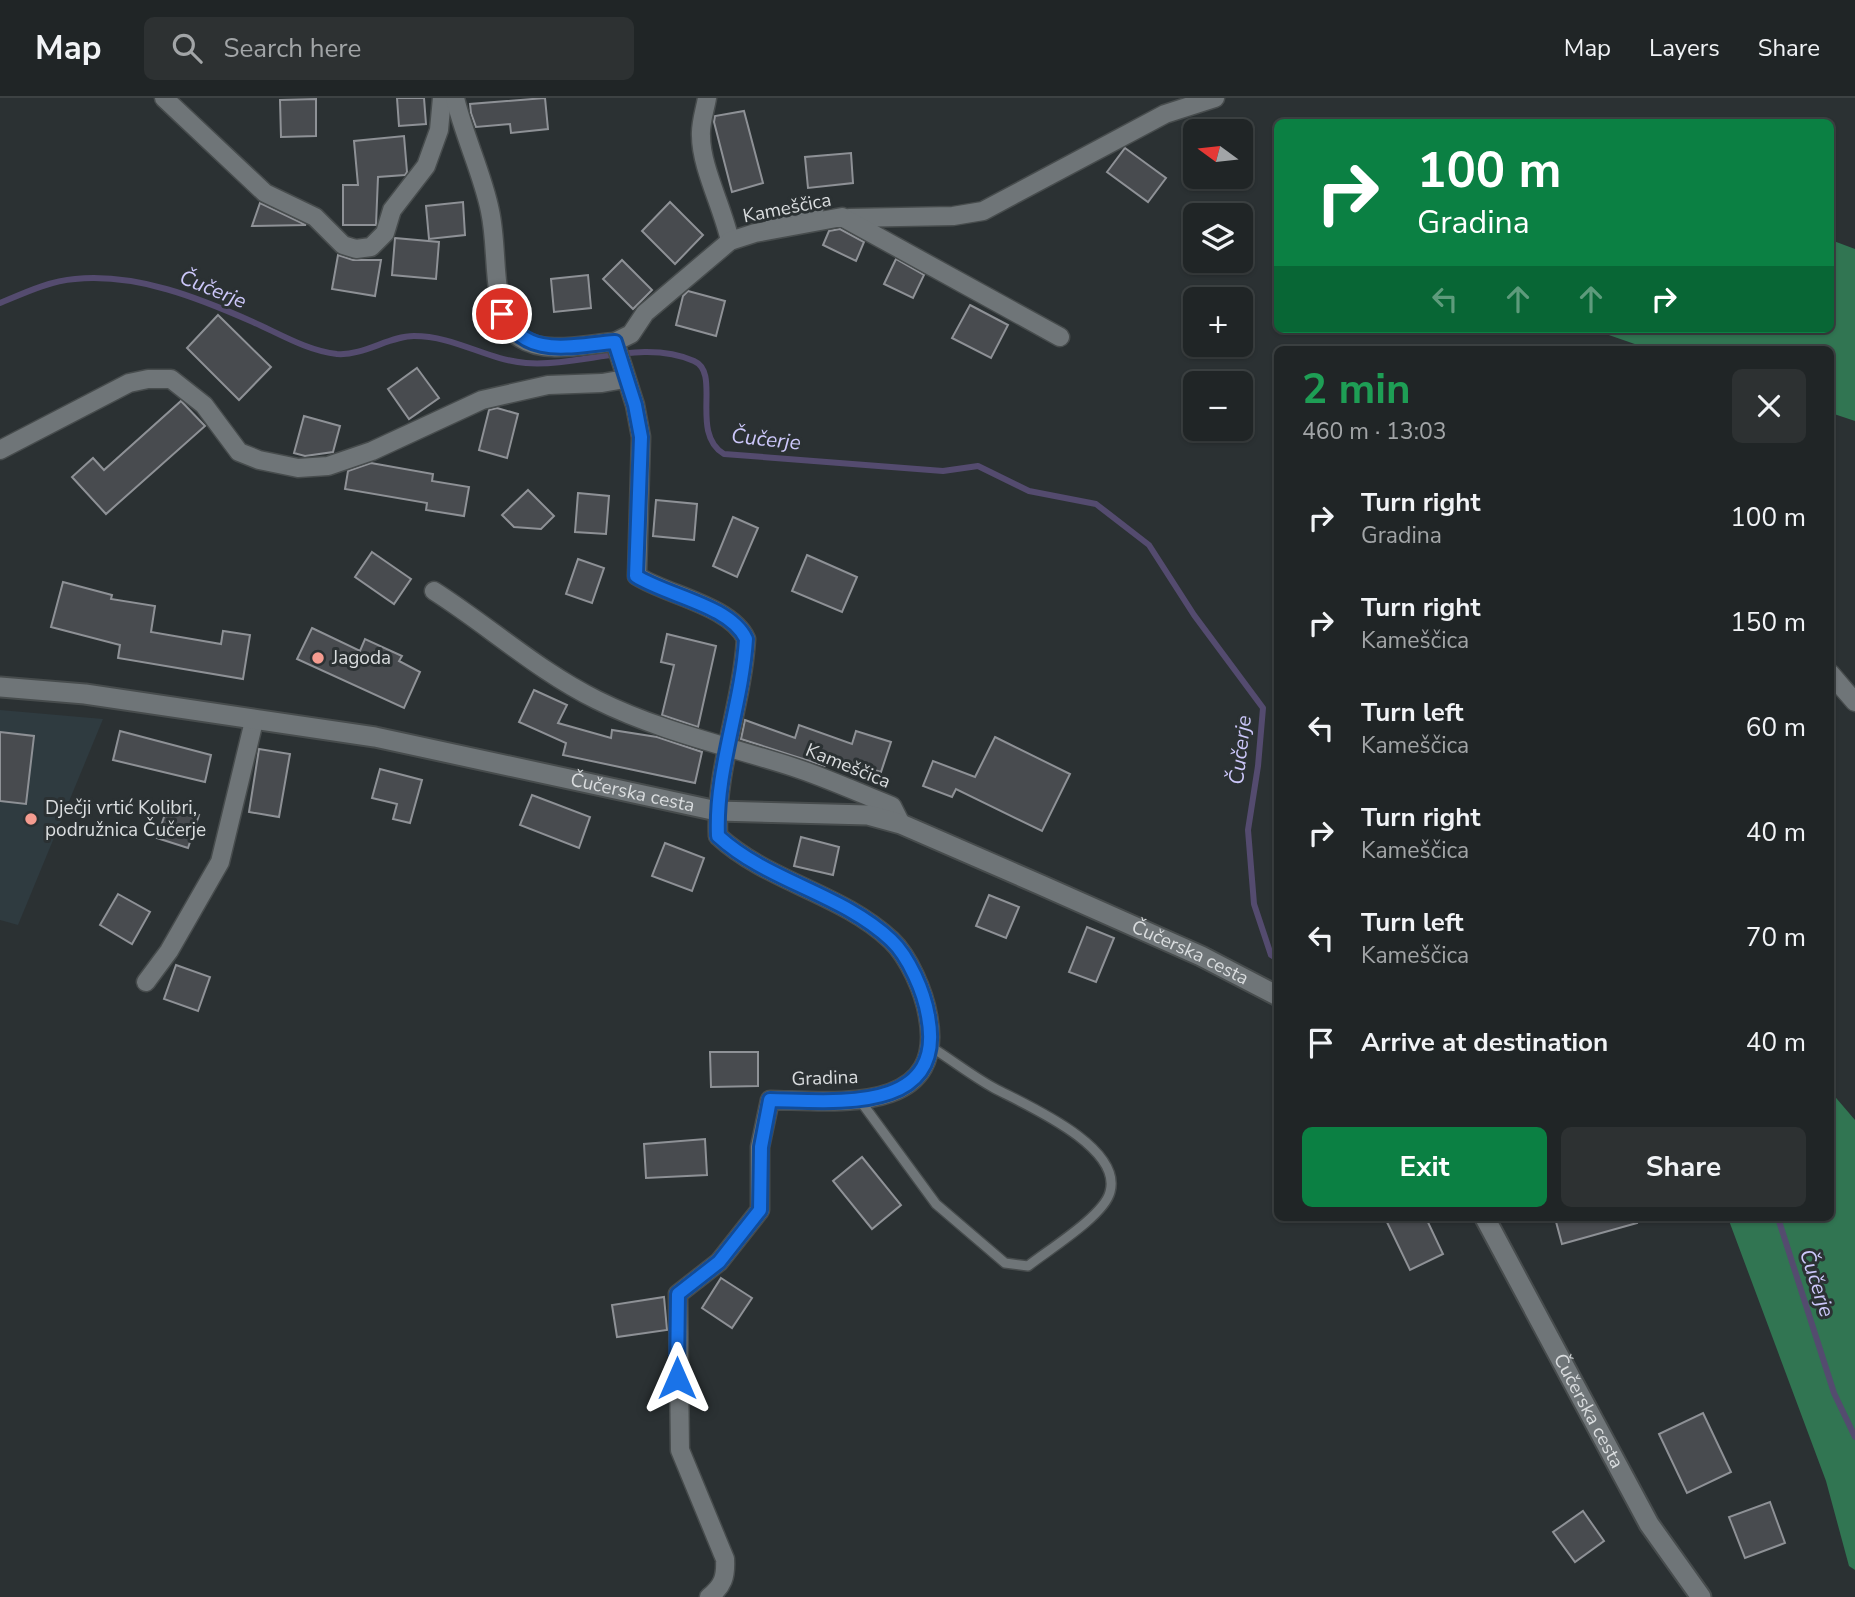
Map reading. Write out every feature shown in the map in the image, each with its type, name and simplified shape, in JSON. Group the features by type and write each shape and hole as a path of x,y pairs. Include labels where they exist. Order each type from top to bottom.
{"street":[{"path":"164,98 265,193 315,217 343,245 356,249 371,247 385,233 392,210 426,166 439,130 442,98"},
{"path":"455,98 464,137 490,209 498,292 502,314 510,328 520,338 548,348 619,358"},
{"path":"707,98 701,135 707,168 720,201 730,241"},
{"path":"842,218 893,219 953,216 983,211 1165,114 1215,98"},
{"name":"Kameščica","path":"619,358 645,313 730,241 761,232 842,218 1060,337"},
{"path":"0,450 129,383 148,379 171,379 204,405 239,452 259,460 298,468 328,466 372,451 482,400 548,385 602,383 619,358"},
{"path":"619,358 635,405 641,437 636,576 656,589 715,611 732,621 746,639 717,811 718,836 739,856 858,915 893,941 925,1000 931,1047"},
{"name":"Kameščica","path":"434,591 479,619 559,681 648,722 795,767 892,806 901,824"},
{"path":"1834,678 1855,702"},
{"name":"Čučerska cesta","path":"0,687 85,694 375,737 717,811 867,815 901,824 1201,956 1274,994"},
{"path":"146,982 169,951 220,862 254,721"},
{"name":"Gradina","path":"709,1597 722,1586 726,1575 725,1559 680,1450 678,1294 719,1262 760,1210 761,1147 770,1100 885,1096 910,1084 922,1073 931,1047"},
{"name":"Čučerska cesta","path":"1487,1221 1649,1524 1701,1597"}],"lane":[{"path":"761,232 775,218 790,211 819,209"},
{"path":"859,1098 936,1204 1005,1263 1028,1266 1102,1208 1110,1193 1109,1171 1088,1146 1055,1118 992,1087 931,1047"}],"shaded area":[{"name":"Dječji vrtić Kolibri, podružnica Čučerje","path":"0,710 103,719 18,925 0,920"}],"green space":[{"path":"1834,241 1855,249 1855,421 1834,414 1834,346 1640,346 1603,333 1834,333"},
{"path":"1834,1096 1855,1120 1855,1570 1849,1566 1826,1481 1729,1221 1834,1221"}],"building":[{"path":"397,98 424,98 426,124 399,126"},
{"path":"545,98 548,129 511,133 510,124 476,127 471,113 470,104"},
{"path":"316,99 316,136 281,137 280,100"},
{"path":"744,111 763,183 732,192 714,122 715,116"},
{"path":"404,136 407,172 405,175 378,177 376,225 343,225 343,185 358,185 354,141"},
{"path":"1125,148 1166,178 1148,202 1107,172"},
{"path":"851,153 853,183 808,188 805,157"},
{"path":"463,202 465,235 429,239 426,206"},
{"path":"670,202 703,235 675,264 642,231"},
{"path":"260,203 306,225 252,226"},
{"path":"840,229 864,242 856,261 823,245 829,231"},
{"path":"395,238 439,242 436,279 392,275"},
{"path":"338,255 353,260 381,260 375,296 332,289"},
{"path":"896,259 924,275 913,298 884,284"},
{"path":"622,260 652,290 633,309 603,279"},
{"path":"588,275 591,308 554,312 551,279"},
{"path":"688,291 725,301 716,336 676,325 683,296"},
{"path":"970,305 1008,325 991,358 952,338"},
{"path":"218,315 271,367 239,400 187,348"},
{"path":"417,368 439,398 409,419 388,389"},
{"path":"181,401 205,426 106,514 72,477 93,458 104,470"},
{"path":"497,408 518,414 507,458 479,450 489,410"},
{"path":"304,416 340,426 333,452 305,456 294,453"},
{"path":"371,463 433,474 432,481 469,487 464,516 426,510 427,503 345,489 348,471"},
{"path":"528,490 554,516 541,529 514,527 502,515"},
{"path":"578,493 609,496 606,534 575,532"},
{"path":"656,500 697,504 694,540 653,536"},
{"path":"733,517 758,528 737,577 713,566"},
{"path":"372,552 411,579 394,604 355,577"},
{"path":"807,555 857,577 842,612 792,591"},
{"path":"578,559 604,568 592,603 566,594"},
{"path":"63,582 112,595 111,599 155,606 151,632 221,644 223,631 250,635 243,679 118,658 120,645 51,627"},
{"path":"312,628 360,651 365,639 402,656 399,661 420,672 404,708 297,659"},
{"path":"667,634 716,646 698,727 662,715 674,665 661,662"},
{"path":"534,690 567,705 558,723 611,738 612,730 657,737 702,752 695,783 563,755 566,743 519,722"},
{"path":"745,720 795,738 799,725 852,744 856,731 891,742 881,772 829,756 825,766 741,739"},
{"path":"120,731 211,755 205,782 113,760"},
{"path":"0,732 34,736 26,804 0,801"},
{"path":"995,737 1070,774 1042,831 956,789 952,797 923,786 933,761 975,777"},
{"path":"259,749 290,754 279,817 249,812"},
{"path":"380,769 422,780 410,823 393,819 397,804 372,798"},
{"path":"532,795 590,817 579,848 520,825"},
{"path":"168,805 199,815 188,848 157,838"},
{"path":"801,837 839,847 833,875 794,866"},
{"path":"665,843 704,858 692,891 652,876"},
{"path":"118,894 150,912 132,944 100,925"},
{"path":"989,895 1019,907 1006,938 976,926"},
{"path":"1087,927 1114,938 1096,982 1069,972"},
{"path":"176,965 210,977 198,1011 164,999"},
{"path":"710,1052 758,1052 758,1086 711,1087"},
{"path":"705,1139 707,1175 646,1178 644,1144"},
{"path":"862,1157 901,1205 872,1229 833,1181"},
{"path":"1386,1221 1427,1221 1443,1254 1410,1270"},
{"path":"1556,1221 1637,1221 1637,1223 1562,1244"},
{"path":"721,1278 752,1298 732,1328 702,1308"},
{"path":"664,1297 667,1330 617,1337 612,1305"},
{"path":"1703,1413 1731,1472 1687,1493 1659,1434"},
{"path":"1770,1502 1785,1543 1745,1558 1729,1517"},
{"path":"1583,1511 1604,1541 1575,1562 1553,1532"}],"waterway":[{"name":"Čučerje","path":"0,303 56,282 98,278 167,289 232,313 305,346 337,354 357,352 395,339 414,336 443,340 498,358 526,363 633,353 674,355 694,361 702,368 706,378 708,432 714,444 724,454 943,471 978,466 1029,491 1096,504 1149,545 1194,615 1263,708 1258,766 1248,830 1254,904 1271,955 1274,957"},
{"name":"Čučerje","path":"1779,1221 1834,1393 1855,1437"}],"place":[{"name":"Jagoda","path":"318,658"},
{"name":"Dječji vrtić Kolibri, podružnica Čučerje","path":"31,819"}],"route":[{"path":"502,314 520,338 548,348 615,342 635,405 641,437 636,576 656,589 706,607 732,621 746,639 744,664 717,811 718,836 739,856 858,915 893,941 925,1000 932,1034 930,1054 922,1073 910,1084 885,1096 831,1101 770,1100 761,1147 760,1210 719,1262 678,1294 677,1378"}]}
